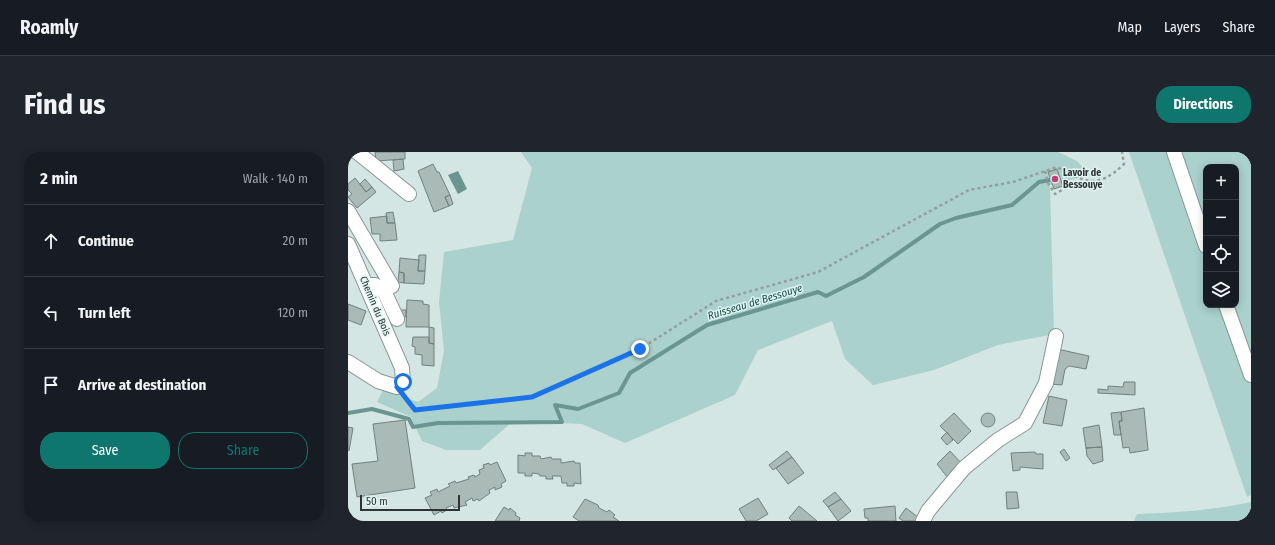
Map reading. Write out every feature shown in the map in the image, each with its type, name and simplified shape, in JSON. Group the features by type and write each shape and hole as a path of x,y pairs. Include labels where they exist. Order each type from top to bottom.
{"street":[{"path":"357,152 409,194"},
{"path":"1174,152 1203,237"},
{"path":"348,211 392,286"},
{"name":"Chemin du Bois","path":"348,244 402,368 403,382 397,387"},
{"path":"366,285 375,285 384,291 397,319"},
{"path":"1227,308 1251,375"},
{"path":"923,521 928,511 964,468 998,440 1025,423 1046,383 1056,336"},
{"path":"348,362 378,381 397,387"}],"path":[{"path":"1045,171 1048,183 1055,194 1071,185 1098,181 1113,175 1124,164 1122,152"},
{"path":"397,387 415,410 532,397 640,349 716,301 818,272 969,190 1013,182 1057,167 1077,178 1089,182"}],"shaded area":[{"path":"521,152 1058,152 1077,161 1090,175 1050,185 1054,334 998,345 934,370 873,385 845,359 832,321 758,350 735,395 625,443 582,424 513,421 480,450 446,450 422,441 411,417 377,402 383,390 418,402 437,388 444,351 439,302 444,252 513,240 532,168"},
{"path":"1129,152 1171,152 1203,249 1203,308 1223,308 1251,384 1251,495 1247,497"},
{"path":"1179,152 1251,152 1251,362 1232,308 1239,308 1239,164 1203,164 1203,224"},
{"path":"458,171 467,189 458,194 448,175"},
{"path":"1251,502 1251,521 1134,521 1137,514 1194,511"}],"building":[{"path":"375,152 405,152 405,159 376,161"},
{"path":"403,159 404,169 394,171 393,160"},
{"path":"433,164 437,172 439,172 450,195 445,197 449,206 434,212 418,171"},
{"name":"Lavoir de Bessouye","path":"1057,169 1063,186 1054,189 1048,172"},
{"path":"355,178 366,192 372,187 376,192 357,208 348,197 352,194 348,190 348,184"},
{"path":"365,179 372,187 366,192 360,184"},
{"path":"450,195 453,204 449,206 445,197"},
{"path":"393,212 395,223 387,223 386,213"},
{"path":"387,216 387,223 395,223 397,240 380,241 380,234 372,234 370,218"},
{"path":"419,255 426,255 425,271 418,271"},
{"path":"400,258 419,260 418,271 425,271 424,284 404,283 404,273 399,272"},
{"path":"399,272 404,273 404,283 398,282"},
{"path":"407,300 423,301 423,304 429,305 429,327 406,327"},
{"path":"348,304 366,311 361,325 348,320"},
{"path":"401,310 406,310 406,317 402,316"},
{"path":"429,327 434,328 434,344 429,343"},
{"path":"413,337 429,337 429,343 434,344 434,366 422,365 422,355 415,354 415,347 412,346"},
{"path":"1057,349 1089,356 1086,369 1069,366 1065,369 1062,385 1050,384"},
{"path":"1124,382 1135,382 1135,395 1098,393 1098,389 1108,390 1108,386 1123,387"},
{"path":"1049,396 1067,400 1062,426 1043,423"},
{"path":"1144,408 1148,450 1130,453 1129,447 1123,448 1119,421 1122,421 1121,412"},
{"path":"1121,412 1122,421 1119,421 1121,435 1114,435 1111,413"},
{"path":"954,413 971,431 958,444 940,426"},
{"path":"988,413 993,415 995,420 993,425 988,427 983,425 981,420 983,415"},
{"path":"405,420 415,488 357,497 352,464 378,461 373,424"},
{"path":"1099,425 1102,447 1086,448 1083,428"},
{"path":"348,427 353,428 349,451 348,450"},
{"path":"947,432 953,440 947,445 941,438"},
{"path":"1102,447 1103,461 1093,464 1087,456 1086,448"},
{"path":"1064,449 1070,458 1066,461 1060,452"},
{"path":"787,451 792,457 773,470 769,465"},
{"path":"950,451 962,464 948,478 937,464"},
{"path":"1035,452 1036,454 1043,454 1043,469 1020,467 1020,470 1013,471 1011,453"},
{"path":"525,453 532,453 532,456 540,456 541,459 551,457 552,459 561,459 561,463 574,461 575,463 580,463 581,484 574,483 574,486 567,486 567,483 562,483 561,476 552,476 553,479 546,479 546,476 540,476 539,474 532,473 532,476 525,476 525,473 518,473 518,455 525,456"},
{"path":"792,457 804,473 788,484 776,468"},
{"path":"497,462 506,481 501,484 502,487 495,490 495,487 489,490 490,493 479,501 478,499 473,501 472,498 465,502 467,505 454,508 453,505 446,508 447,510 442,513 441,511 434,515 425,498 432,495 430,492 437,489 438,492 450,486 448,484 455,481 456,483 469,479 468,477 474,475 475,477 480,474 479,470 484,468 483,465 489,463 490,465"},
{"path":"835,492 841,499 828,507 823,501"},
{"path":"1006,492 1017,492 1019,508 1007,509"},
{"path":"758,498 768,514 756,521 746,521 739,509"},
{"path":"585,499 598,505 599,508 607,512 609,510 615,515 613,517 619,521 579,521 573,517"},
{"path":"841,499 851,511 838,521 828,507"},
{"path":"799,506 817,521 792,521 789,518"},
{"path":"895,506 896,521 868,521 868,518 865,518 864,509"},
{"path":"504,507 509,510 510,508 516,513 515,515 520,518 519,521 495,521"},
{"path":"906,508 919,518 917,521 903,521 899,518"}],"waterway":[{"name":"Ruisseau de Bessouye","path":"348,413 372,409 409,419 413,427 438,423 562,422 555,405 578,409 619,393 630,373 707,325 818,292 826,296 864,277 940,224 956,218 1012,205 1039,182 1050,180"}],"place":[{"name":"Lavoir de Bessouye","path":"1055,179"}],"route":[{"path":"403,382 397,387 415,410 532,397 640,349"}]}
